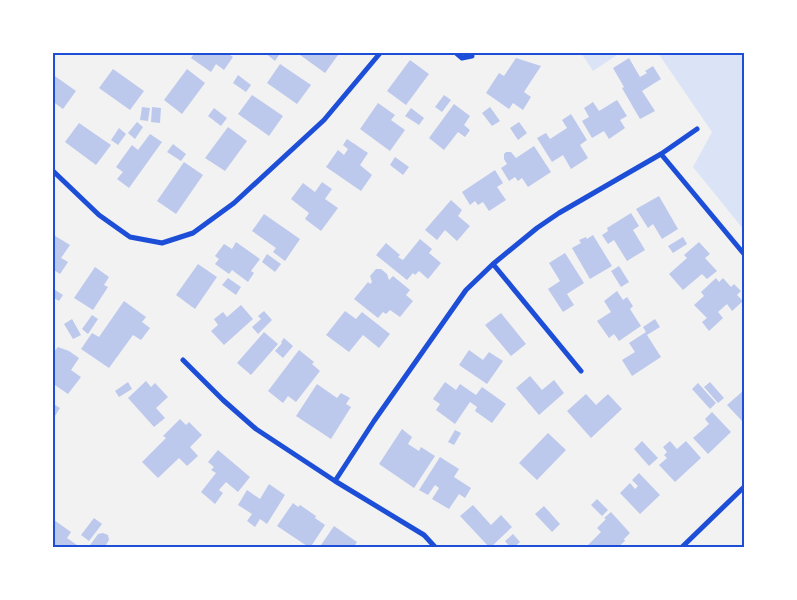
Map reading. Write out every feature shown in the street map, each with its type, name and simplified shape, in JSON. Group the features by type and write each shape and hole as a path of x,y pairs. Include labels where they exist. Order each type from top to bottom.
{"street":[{"path":"53,172 100,216 130,237 162,243 193,232 234,203 324,120 381,52"},
{"path":"455,52 462,58 472,56"},
{"path":"335,481 374,421 466,290 493,264 537,228 559,213 661,154 698,129"},
{"path":"661,154 744,254"},
{"path":"493,264 581,371"},
{"path":"183,360 223,400 256,429 335,481 424,535 436,548"},
{"path":"680,548 744,488"}],"shaded area":[{"path":"581,53 620,53 593,71"},
{"path":"658,53 744,53 744,230 693,167 712,132"}],"building":[{"path":"195,52 226,52 233,57 224,70 216,64 211,72 191,58"},
{"path":"264,52 281,52 275,61"},
{"path":"296,52 335,52 338,55 325,73"},
{"path":"516,58 541,66 524,92 531,97 523,110 513,103 509,109 486,93 499,73 504,76"},
{"path":"629,58 640,77 653,66 661,79 642,91 655,111 640,119 613,68"},
{"path":"410,60 429,74 406,105 387,91"},
{"path":"280,64 311,85 297,104 267,83"},
{"path":"113,69 144,91 130,110 99,88"},
{"path":"187,69 205,83 182,114 164,100"},
{"path":"52,74 76,91 63,109 52,101"},
{"path":"238,75 251,85 246,92 233,83"},
{"path":"252,95 283,116 269,136 238,114"},
{"path":"444,95 451,100 442,112 435,107"},
{"path":"617,100 627,116 620,120 625,128 609,139 604,131 592,138 582,121 589,117 584,108 593,102 599,111"},
{"path":"378,103 395,115 391,120 405,130 390,151 360,129"},
{"path":"454,104 470,116 464,125 470,130 465,137 458,132 444,150 429,138"},
{"path":"142,107 150,108 148,121 140,120"},
{"path":"152,107 161,108 160,123 151,122"},
{"path":"490,107 500,121 492,126 482,113"},
{"path":"214,108 227,118 221,126 208,116"},
{"path":"411,108 424,118 419,125 405,116"},
{"path":"571,114 587,140 580,145 588,158 571,169 563,155 552,162 537,138 546,133 550,139 567,128 562,120"},
{"path":"137,122 143,127 135,139 128,133"},
{"path":"519,122 527,133 518,140 510,128"},
{"path":"79,123 111,145 96,165 65,142"},
{"path":"228,127 247,141 225,171 205,158"},
{"path":"119,128 126,134 118,145 111,140"},
{"path":"150,134 162,142 129,188 117,179 123,172 116,167 132,145 138,150"},
{"path":"347,139 368,153 360,165 372,175 361,191 326,167 338,150 344,155 348,149 343,145"},
{"path":"173,144 186,154 181,161 167,152"},
{"path":"534,146 551,172 528,187 522,178 518,181 515,177 509,181 501,168 507,164 504,154 511,152 516,158"},
{"path":"395,157 409,167 403,175 390,165"},
{"path":"184,162 203,175 176,214 157,201"},
{"path":"495,170 503,183 497,187 506,200 489,211 483,202 478,205 475,201 470,205 462,192"},
{"path":"322,182 332,189 325,199 338,208 321,231 305,219 309,213 291,199 303,183 315,192"},
{"path":"659,196 678,229 662,239 653,224 648,228 636,209"},
{"path":"451,200 462,210 458,216 470,226 457,241 445,230 437,240 425,230"},
{"path":"631,213 639,226 633,230 645,250 627,261 614,240 608,244 602,235 608,231 607,228"},
{"path":"264,214 300,239 285,261 273,252 276,248 252,231"},
{"path":"52,234 70,245 61,258 68,262 60,274 54,270 52,272"},
{"path":"593,235 612,266 590,279 572,248 581,243 579,240 586,237 587,239"},
{"path":"683,237 687,244 673,253 668,246"},
{"path":"420,239 432,249 429,253 441,263 428,279 419,271 415,275 413,273 407,280 376,255 386,243 403,260"},
{"path":"236,242 260,259 251,271 254,273 248,282 232,270 229,274 215,264 219,259 215,256 224,244 232,249"},
{"path":"699,242 710,254 705,258 717,271 707,279 702,274 683,290 669,274 687,258 684,255"},
{"path":"565,253 584,283 567,294 574,305 563,312 548,289 560,281 549,263"},
{"path":"267,254 281,264 275,272 262,262"},
{"path":"198,264 217,277 195,309 176,295"},
{"path":"619,266 629,282 621,287 611,271"},
{"path":"95,267 109,277 104,285 108,287 93,310 74,298"},
{"path":"376,269 381,269 387,274 389,280 393,276 410,290 406,295 413,301 400,317 390,310 386,314 383,312 378,318 354,299 368,282 370,284 372,282 370,276"},
{"path":"228,278 241,287 236,295 222,285"},
{"path":"716,278 719,282 723,278 731,287 734,284 741,291 737,295 743,301 732,311 727,304 718,312 723,318 709,331 702,322 707,318 694,305 704,296 701,292"},
{"path":"52,288 63,295 59,301 52,297"},
{"path":"617,291 623,300 627,297 633,306 630,309 641,326 619,341 614,334 609,338 597,321 611,312 604,301"},
{"path":"124,301 146,317 142,322 150,328 141,340 133,335 109,368 81,349 92,333 99,337"},
{"path":"241,305 253,319 224,345 211,331 218,325 214,319 223,312 227,317"},
{"path":"264,311 272,320 258,334 252,327 261,319 258,316"},
{"path":"345,311 356,319 362,312 390,334 379,348 363,335 349,352 326,335"},
{"path":"501,313 526,344 511,356 485,325"},
{"path":"92,315 98,319 88,334 82,329"},
{"path":"72,319 81,335 73,339 64,324"},
{"path":"655,319 660,327 647,335 661,357 632,376 622,360 635,352 629,343 646,332 643,327"},
{"path":"264,332 278,344 251,375 237,363"},
{"path":"284,338 293,346 283,358 275,351"},
{"path":"58,347 69,351 79,358 71,370 81,377 68,394 52,383 52,354"},
{"path":"299,350 314,362 312,364 320,371 296,402 288,396 283,403 268,391"},
{"path":"469,350 483,360 489,352 503,361 487,384 459,365"},
{"path":"530,376 542,390 554,380 564,393 539,415 516,388"},
{"path":"146,381 151,387 155,383 168,397 156,408 165,418 154,427 128,398"},
{"path":"128,382 132,389 119,397 115,391"},
{"path":"445,382 456,390 460,384 476,395 482,387 506,404 492,423 475,411 477,407 470,402 455,424 436,410 440,404 433,399"},
{"path":"710,382 724,398 718,403 704,387"},
{"path":"698,383 716,403 710,409 692,389"},
{"path":"317,384 337,398 341,393 350,398 346,404 351,407 331,439 296,416"},
{"path":"744,390 744,419 742,421 727,405"},
{"path":"586,394 596,405 608,394 622,409 591,438 567,411"},
{"path":"52,403 60,408 55,416 52,414"},
{"path":"712,412 731,432 708,454 693,438 709,424 705,419"},
{"path":"180,419 186,425 189,422 202,435 190,447 198,456 187,466 179,458 158,478 142,462 166,438 163,436"},
{"path":"402,429 412,437 408,444 419,451 421,447 435,456 414,488 379,464"},
{"path":"455,430 461,433 454,445 448,442"},
{"path":"548,433 566,450 537,480 519,463"},
{"path":"642,441 658,458 649,466 634,449"},
{"path":"670,441 677,449 686,441 701,458 675,482 659,465 667,458 664,455 667,452 663,447"},
{"path":"218,450 250,477 238,492 226,482 219,490 223,493 215,504 201,492 216,473 211,470 214,467 208,462"},
{"path":"440,457 459,469 454,477 471,488 465,498 459,494 449,509 432,499 439,488 435,485 428,495 419,490"},
{"path":"639,473 660,495 640,514 620,493 630,483 635,489 638,486 632,480"},
{"path":"269,484 285,495 267,524 260,519 255,527 247,521 252,514 238,505 247,490 260,499"},
{"path":"597,499 608,510 602,516 591,505"},
{"path":"293,503 298,507 300,505 316,516 315,518 325,525 310,548 277,526"},
{"path":"473,505 491,525 501,515 512,527 490,548 460,516"},
{"path":"544,506 560,524 552,532 535,514"},
{"path":"611,512 630,533 624,539 625,541 617,548 588,548 587,546 601,532 597,528"},
{"path":"94,518 102,524 89,541 81,535"},
{"path":"54,520 71,532 67,538 77,545 76,548 52,548 52,521"},
{"path":"334,526 357,542 353,548 319,548"},
{"path":"98,534 108,535 109,540 106,545 109,548 88,548"},
{"path":"513,534 520,542 511,548 505,541"}]}
